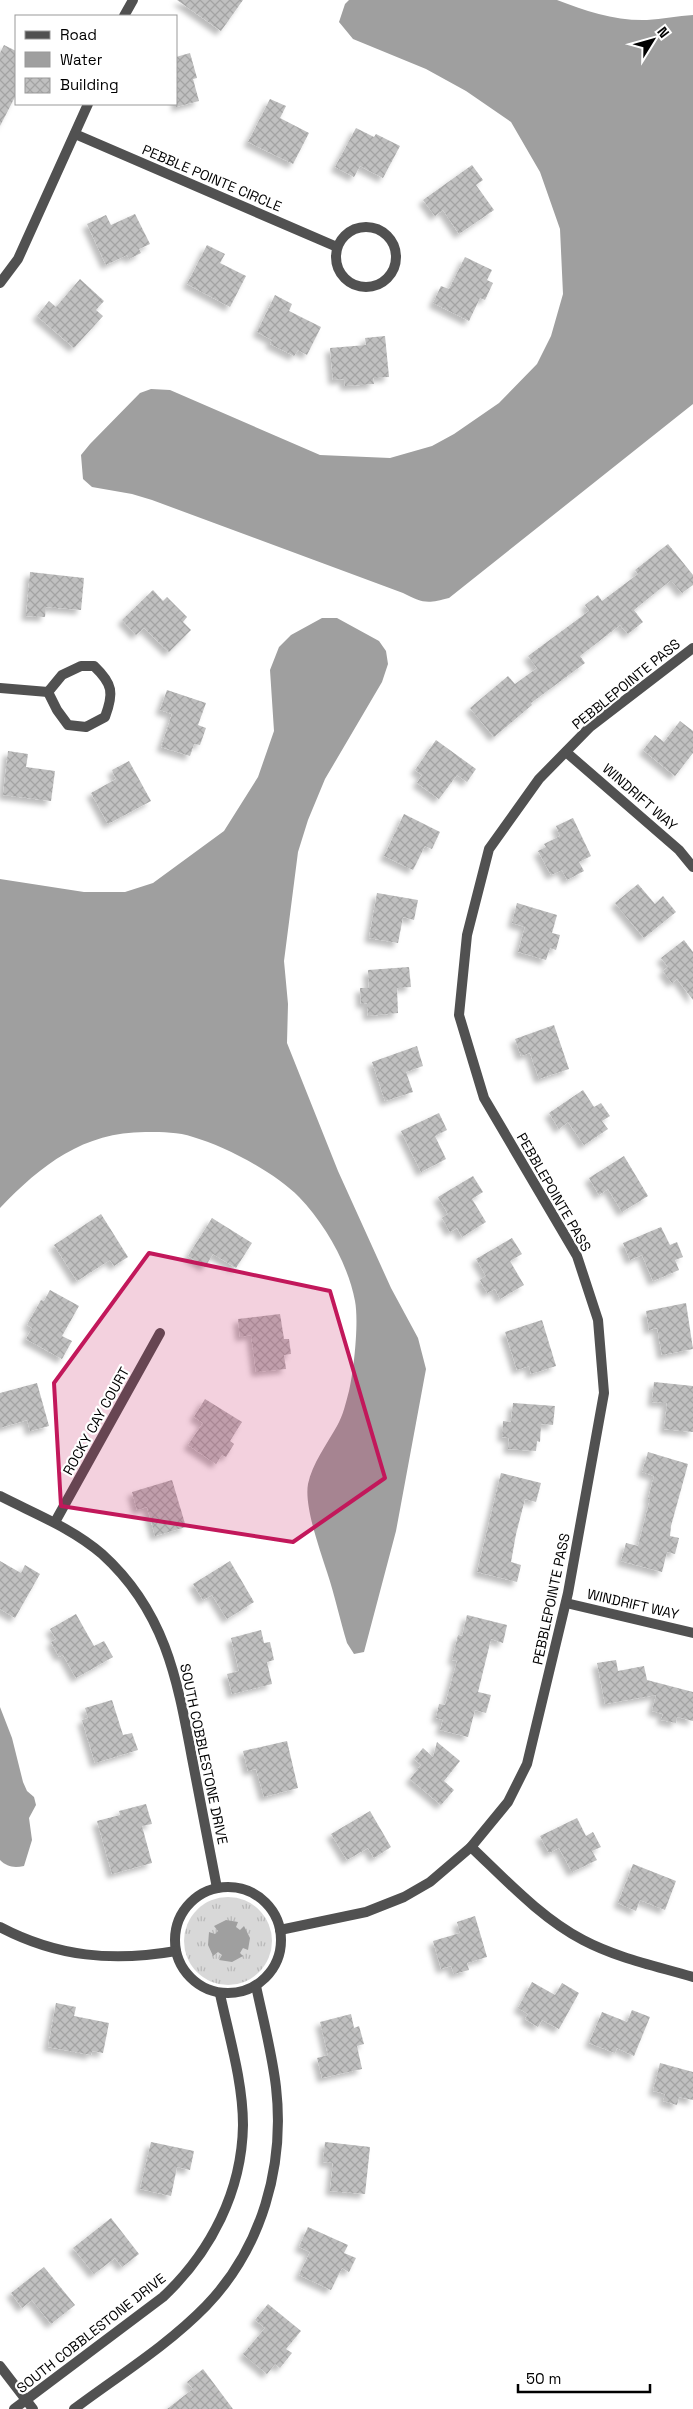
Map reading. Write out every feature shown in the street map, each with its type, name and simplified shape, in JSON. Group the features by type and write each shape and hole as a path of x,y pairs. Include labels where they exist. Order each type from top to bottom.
{"street":[{"path":"125,15 133,0"},
{"path":"0,283 18,258 88,105"},
{"name":"PEBBLE POINTE CIRCLE","path":"75,134 338,247"},
{"path":"368,227 386,235 392,243 395,262 386,279 377,285 358,286 349,282 337,266 338,247 342,238 350,232 368,227"},
{"name":"PEBBLEPOINTE PASS","path":"280,1930 353,1916 391,1903 430,1882 471,1847 508,1802 527,1764 566,1603 604,1393 598,1320 577,1256 484,1098 459,1015 466,935 490,849 539,779 590,727 693,648"},
{"path":"81,666 94,666 108,679 112,699 105,717 86,727 68,725 57,710 48,692 62,675 81,666"},
{"path":"0,688 48,692"},
{"name":"WINDRIFT WAY","path":"566,752 679,850 693,866"},
{"name":"ROCKY CAY COURT","path":"55,1522 160,1334"},
{"name":"SOUTH COBBLESTONE DRIVE","path":"0,1496 55,1522 88,1543 120,1572 143,1602 160,1632 178,1686 217,1888"},
{"name":"WINDRIFT WAY","path":"566,1603 693,1633"},
{"path":"471,1847 540,1910 582,1940 614,1954 693,1977"},
{"path":"217,1888 236,1888 254,1894 270,1908 280,1930 280,1952 270,1974 256,1986 239,1993 220,1994 203,1988 183,1969 176,1951 176,1930 183,1912 201,1894 217,1888"},
{"path":"0,1927 44,1946 76,1955 109,1958 144,1957 176,1951"},
{"path":"74,2409 186,2325 206,2306 237,2265 258,2225 272,2180 278,2137 278,2113 275,2084 256,1986"},
{"name":"SOUTH COBBLESTONE DRIVE","path":"14,2409 29,2405 164,2297 197,2260 223,2215 237,2174 243,2124 238,2085 220,1994"},
{"path":"0,2366 29,2405"}],"highlighted area":[{"path":"149,1253 330,1291 385,1478 293,1542 61,1506 54,1383"}],"green space":[{"path":"228,1897 245,1900 259,1910 269,1924 272,1941 269,1958 259,1972 245,1982 228,1985 211,1982 197,1972 187,1958 184,1941 187,1924 197,1910 211,1900"}],"water":[{"path":"349,0 557,0 590,11 624,19 647,20 693,15 693,404 449,598 435,601 425,602 415,599 152,500 132,494 92,487 83,479 81,455 140,393 151,389 170,390 320,455 390,458 432,446 454,434 499,403 537,364 551,336 563,294 560,229 540,172 511,122 466,91 426,69 353,39 339,22 345,4"},
{"path":"322,618 337,618 379,641 386,651 388,664 382,682 325,779 308,820 298,852 284,961 288,1004 287,1043 338,1171 391,1288 418,1338 426,1369 396,1531 364,1652 354,1654 347,1643 310,1516 307,1493 313,1469 339,1422 347,1400 351,1382 356,1333 356,1310 352,1287 334,1245 318,1219 289,1188 249,1161 206,1141 187,1135 148,1132 125,1133 104,1137 66,1153 32,1177 0,1208 0,879 84,892 125,892 153,883 224,831 258,777 274,731 270,670 279,647 291,635"},
{"path":"0,1707 12,1738 23,1782 27,1791 34,1797 36,1805 29,1818 32,1840 24,1866 20,1867 8,1866 0,1860"},
{"path":"226,1920 238,1922 236,1927 240,1930 244,1926 250,1938 248,1950 243,1948 240,1953 243,1956 232,1962 219,1960 222,1955 218,1952 213,1956 208,1945 209,1932 215,1934 218,1931 214,1926"}],"building":[{"path":"177,0 243,0 221,31"},
{"path":"4,45 15,50 15,97 0,126 0,53"},
{"path":"190,53 197,78 193,79 199,101 176,107 178,105 178,56"},
{"path":"270,99 286,106 280,118 309,133 293,164 248,142"},
{"path":"356,128 374,137 376,134 400,146 383,178 360,166 354,177 335,167"},
{"path":"472,165 483,180 476,185 494,210 459,234 443,210 435,216 423,200"},
{"path":"135,214 150,244 139,249 141,253 129,259 127,255 106,265 87,224 106,215 111,225"},
{"path":"207,245 225,254 220,263 246,276 230,307 187,284"},
{"path":"465,257 492,270 487,280 493,283 485,300 480,298 469,321 433,303 441,286 449,289"},
{"path":"80,279 104,301 96,310 103,316 74,348 37,316 49,301 56,307"},
{"path":"275,295 292,304 289,311 321,327 307,355 298,350 294,356 270,344 272,340 257,332"},
{"path":"385,336 389,377 373,378 374,384 345,386 344,379 333,380 330,348 366,345 365,338"},
{"path":"668,544 693,575 693,585 682,593 671,580 634,610 643,622 628,634 620,625 580,656 585,663 531,703 532,705 494,737 470,708 508,676 515,684 537,668 528,656 589,611 585,605 598,595 602,601 638,574 635,570"},
{"path":"30,572 84,578 81,610 46,607 45,617 26,616"},
{"path":"153,590 163,601 167,597 187,617 183,622 191,630 169,652 144,628 136,635 122,620"},
{"path":"167,690 206,703 198,725 206,728 200,745 194,744 190,756 161,747 172,714 160,710"},
{"path":"680,721 693,731 693,753 675,776 643,750 655,735 664,742"},
{"path":"436,740 476,769 467,782 457,775 439,799 417,783 422,775 415,770"},
{"path":"8,751 28,754 26,767 55,771 51,801 3,795"},
{"path":"129,761 151,801 108,824 91,793 116,779 112,770"},
{"path":"404,814 440,832 432,849 425,846 413,870 384,856"},
{"path":"573,818 591,856 579,862 584,871 567,880 562,870 551,875 538,851 546,847 544,844 560,836 556,826"},
{"path":"638,884 655,904 663,896 676,912 644,938 615,903"},
{"path":"377,893 418,900 414,920 403,917 398,943 369,938"},
{"path":"517,903 557,915 552,933 560,935 556,950 550,948 546,960 518,952 525,927 512,923"},
{"path":"684,940 693,952 693,1000 677,979 672,983 663,971 668,967 661,958"},
{"path":"409,967 411,987 397,988 398,1013 368,1016 367,1003 361,1004 360,988 369,988 368,970"},
{"path":"554,1025 569,1069 539,1079 530,1053 521,1056 515,1039"},
{"path":"417,1046 423,1066 406,1072 413,1092 385,1101 372,1062"},
{"path":"583,1090 594,1107 601,1103 610,1116 602,1121 608,1129 584,1145 568,1122 559,1129 549,1113"},
{"path":"439,1113 447,1130 435,1136 446,1159 421,1172 401,1131"},
{"path":"624,1156 648,1196 622,1212 608,1189 599,1195 589,1178"},
{"path":"473,1176 483,1192 472,1199 486,1222 462,1237 457,1228 450,1232 442,1218 448,1214 438,1197"},
{"path":"101,1214 128,1257 114,1266 110,1260 77,1281 54,1245"},
{"path":"212,1218 252,1243 236,1268 213,1254 205,1267 188,1256"},
{"path":"661,1227 670,1245 677,1242 683,1257 675,1260 679,1270 653,1281 642,1255 630,1260 623,1243"},
{"path":"512,1238 522,1254 510,1261 524,1285 500,1299 495,1289 487,1293 480,1280 486,1276 476,1259"},
{"path":"50,1290 79,1306 62,1336 72,1341 62,1359 26,1339 32,1328 27,1325 41,1300 44,1301"},
{"path":"686,1303 693,1349 662,1355 657,1328 649,1330 646,1311"},
{"path":"280,1314 284,1339 289,1339 291,1354 284,1355 286,1369 256,1372 251,1335 240,1337 238,1319"},
{"path":"542,1320 556,1366 531,1374 529,1366 517,1370 505,1332"},
{"path":"654,1382 693,1386 693,1432 664,1429 667,1403 652,1402"},
{"path":"37,1383 49,1426 30,1431 27,1420 0,1428 0,1393"},
{"path":"205,1399 242,1422 230,1441 234,1444 226,1457 222,1455 216,1464 188,1445 203,1423 194,1417"},
{"path":"513,1403 555,1406 553,1425 541,1424 540,1442 537,1441 536,1451 508,1449 509,1438 502,1437 503,1421 511,1422"},
{"path":"648,1452 688,1464 671,1526 670,1536 679,1538 675,1554 667,1552 662,1572 621,1561 626,1543 638,1546 650,1499 648,1499 654,1476 642,1472"},
{"path":"501,1473 541,1483 536,1502 525,1499 516,1534 511,1562 521,1565 517,1582 477,1572"},
{"path":"172,1480 186,1527 155,1536 147,1507 137,1510 132,1492"},
{"path":"0,1561 21,1573 25,1565 40,1574 15,1618 0,1609"},
{"path":"230,1561 254,1602 227,1619 212,1595 203,1600 193,1584"},
{"path":"76,1614 94,1646 104,1641 113,1657 76,1678 63,1655 59,1657 51,1642 56,1639 50,1629"},
{"path":"467,1615 507,1625 503,1643 491,1639 478,1692 491,1695 486,1713 475,1710 468,1737 440,1730 443,1720 436,1718 439,1704 445,1705 457,1661 452,1660 458,1635 462,1636"},
{"path":"261,1630 264,1643 270,1642 274,1660 267,1662 272,1684 232,1694 227,1674 239,1671 231,1638"},
{"path":"616,1660 618,1671 644,1666 647,1680 693,1692 693,1721 677,1717 676,1723 661,1720 663,1714 652,1711 656,1695 605,1704 597,1663"},
{"path":"112,1700 123,1735 132,1733 138,1750 95,1763 82,1720 88,1718 85,1708"},
{"path":"287,1741 298,1788 264,1797 256,1769 248,1771 243,1751"},
{"path":"437,1742 460,1761 444,1781 454,1790 441,1805 410,1779 421,1765 414,1759 423,1748 433,1757"},
{"path":"146,1804 152,1824 142,1826 152,1863 112,1874 97,1821 120,1815 119,1811"},
{"path":"370,1811 391,1847 374,1858 368,1848 347,1860 331,1834"},
{"path":"577,1818 586,1836 593,1832 601,1847 592,1851 597,1860 572,1872 559,1848 549,1853 540,1836"},
{"path":"633,1864 676,1881 665,1910 640,1900 636,1911 618,1903"},
{"path":"475,1916 487,1957 467,1963 469,1970 454,1974 451,1966 441,1969 433,1941 460,1933 457,1922"},
{"path":"532,1982 555,1995 562,1983 579,1993 559,2029 542,2020 538,2027 525,2019 528,2014 518,2008"},
{"path":"56,2003 76,2007 74,2016 109,2023 103,2053 92,2051 91,2055 48,2047"},
{"path":"632,2010 650,2017 634,2056 617,2048 615,2053 589,2043 602,2012 627,2022"},
{"path":"351,2014 354,2028 359,2026 364,2044 357,2046 362,2069 322,2078 317,2058 328,2055 320,2022"},
{"path":"660,2063 693,2072 693,2100 679,2097 677,2105 663,2101 665,2094 653,2091"},
{"path":"151,2142 194,2151 190,2170 177,2167 171,2196 140,2189"},
{"path":"325,2142 370,2147 365,2194 330,2191 333,2163 323,2162"},
{"path":"111,2218 139,2254 122,2267 115,2258 94,2274 73,2248"},
{"path":"308,2227 348,2245 344,2253 356,2258 349,2272 342,2268 331,2290 299,2275 310,2252 299,2247"},
{"path":"44,2267 75,2305 51,2324 32,2300 22,2308 11,2293"},
{"path":"268,2304 301,2331 286,2349 292,2353 280,2368 275,2364 267,2374 243,2354 265,2328 255,2320"},
{"path":"203,2369 233,2409 167,2409 193,2389 187,2382"}]}
